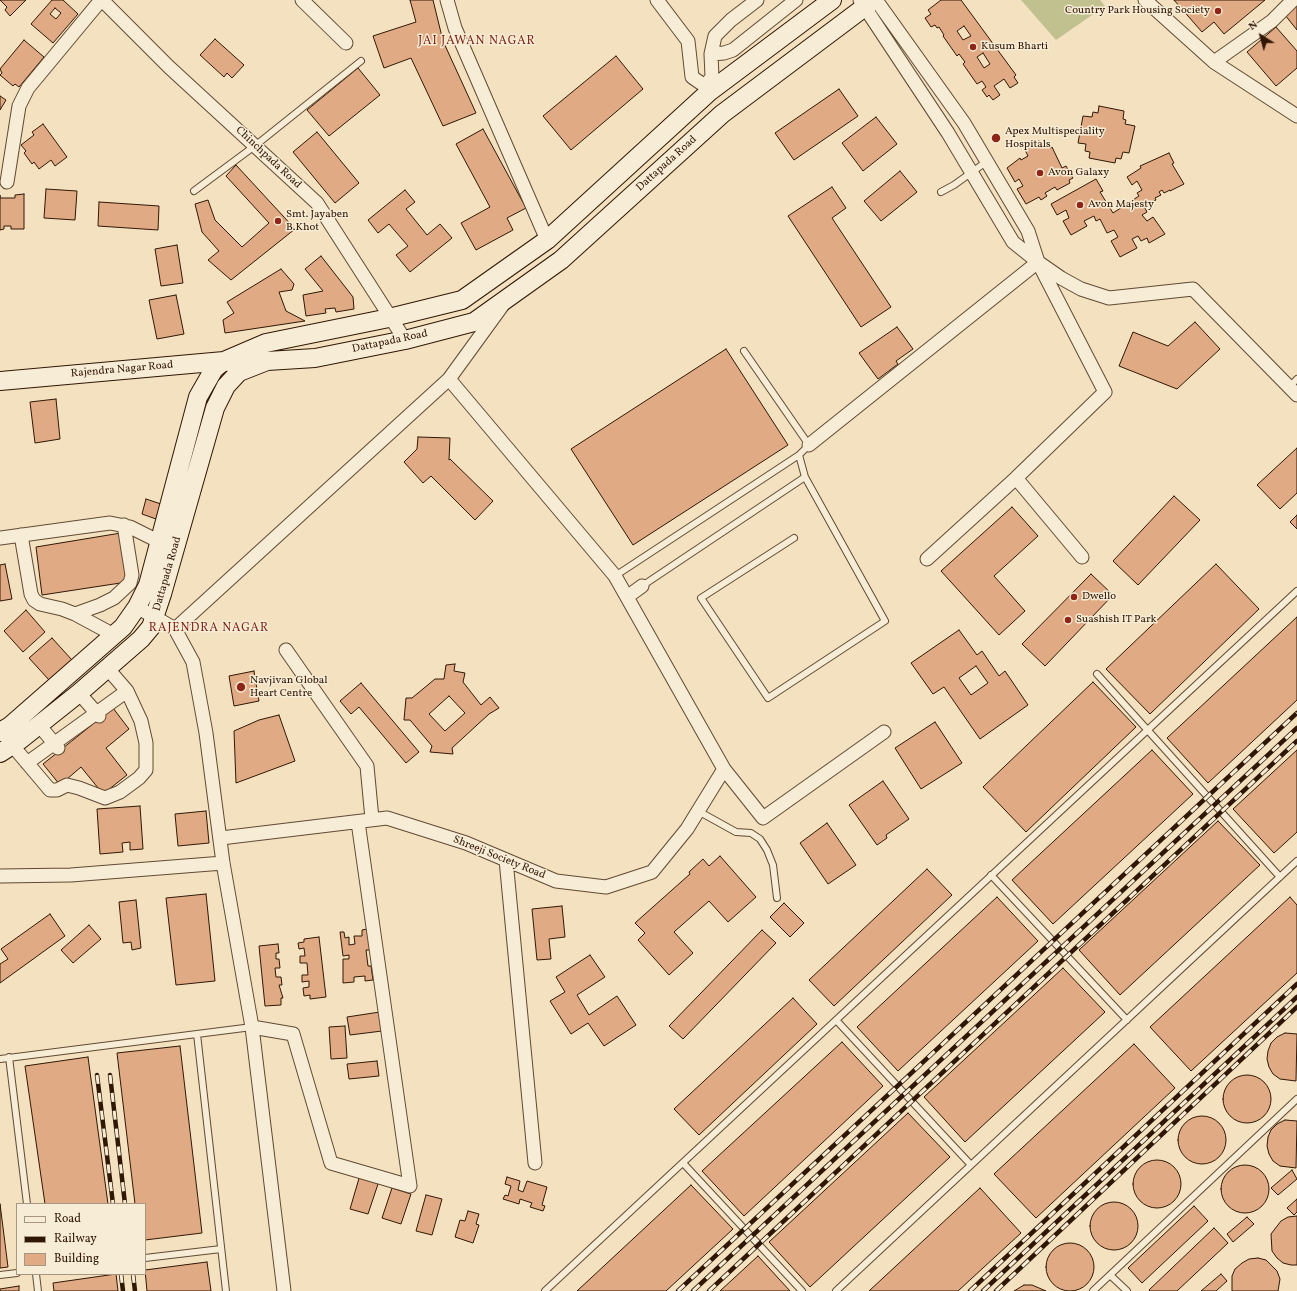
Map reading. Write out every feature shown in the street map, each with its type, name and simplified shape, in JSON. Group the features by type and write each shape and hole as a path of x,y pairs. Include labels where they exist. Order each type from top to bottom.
{"main road":[{"path":"7,736 119,631 137,607 167,546 198,397 214,369 224,361 266,343 389,318 462,300 547,240 707,89 832,0"},
{"name":"Dattapada Road","path":"167,546 215,408 226,386 240,372 267,361 315,358 405,340 474,322 562,260 722,114 869,2"},
{"path":"224,361 240,372"},
{"name":"Rajendra Nagar Road","path":"0,381 224,361"},
{"name":"Dattapada Road","path":"7,736 39,725 108,669 141,639 151,627 155,616 146,588"}],"street":[{"name":"Chinchpada Road","path":"101,0 169,67 317,203 389,318 405,340"},
{"path":"7,182 19,106 28,88 101,0"},
{"path":"302,0 346,43"},
{"path":"447,0 455,28 547,240"},
{"path":"657,0 688,42 692,77 707,89 712,77 712,42 720,31 757,0"},
{"path":"711,54 724,53 733,50 796,0"},
{"path":"1145,0 1214,62 1297,116"},
{"path":"1214,62 1272,21 1293,0"},
{"path":"869,2 964,123 1028,231 1038,262 1105,392 1016,478 927,559"},
{"path":"869,2 1013,242 1061,278 1081,289 1109,298 1193,289 1294,387"},
{"path":"948,133 964,123"},
{"path":"1005,228 1020,217"},
{"path":"809,446 1038,262"},
{"path":"175,629 449,379 508,298"},
{"path":"449,379 615,576 724,770 762,818 884,732"},
{"path":"1016,478 1082,557"},
{"path":"75,614 146,588 132,575 124,525"},
{"path":"0,538 107,528 124,525 167,546"},
{"path":"21,535 31,594 34,600 40,604 62,609 119,631"},
{"path":"627,597 642,586"},
{"path":"137,607 155,616 175,629 194,662 221,838 223,863 252,1027 284,1291"},
{"path":"286,650 367,766 372,819"},
{"path":"7,736 50,790 57,790 67,785 105,798 120,792 139,778 146,770 146,743 141,721 127,691 108,669"},
{"path":"27,763 56,746 127,691"},
{"path":"79,693 97,714"},
{"path":"39,725 56,746"},
{"name":"Shreeji Society Road","path":"221,838 387,818 466,843 556,881 606,887 652,872 687,829 724,770"},
{"path":"252,1027 293,1034 331,1163 410,1186 358,822"},
{"path":"506,860 535,1163"},
{"path":"0,876 71,875 223,863"}],"lane":[{"path":"194,191 361,61"},
{"path":"941,192 986,162"},
{"path":"615,576 809,446 744,351"},
{"path":"794,538 701,598 768,698 886,621 805,476 798,454"},
{"path":"642,586 805,476"},
{"path":"545,1291 1297,591"},
{"path":"1097,674 1280,877"},
{"path":"698,811 736,832 751,833 760,839 768,850 773,865 777,898"},
{"path":"836,1291 1297,861"},
{"path":"991,875 1127,1020"},
{"path":"836,1020 971,1165"},
{"path":"0,1059 252,1027"},
{"path":"196,1034 226,1291"},
{"path":"10,1057 27,1203"},
{"path":"1093,1291 1297,1099"},
{"path":"683,1163 802,1291"},
{"path":"146,1258 221,1249"},
{"path":"0,1275 16,1273"},
{"path":"36,1275 38,1291"},
{"path":"1110,1275 1126,1291"}],"green space":[{"path":"1021,0 1100,0 1105,6 1056,40"}],"building":[{"path":"0,0 26,0 10,16 5,10 7,7"},
{"path":"52,0 63,0 78,14 53,43 31,24","holes":["55,8 61,13 56,19 50,14"]},
{"path":"410,0 433,0 443,41 476,113 443,126 411,58 384,68 373,36 416,22"},
{"name":"Kusum Bharti","path":"941,0 961,0 1016,75 1014,77 1018,83 1010,88 1004,79 994,86 1000,95 993,100 989,95 987,97 982,90 986,87 982,81 977,84 963,64 965,62 959,54 957,56 943,36 944,35 939,27 937,28 935,25 931,27 925,18 931,14 928,10","holes":["964,26 971,36 963,40 957,31","983,53 990,64 984,68 977,57"]},
{"name":"Country Park Housing Society","path":"1174,0 1265,0 1224,34 1214,22 1202,32"},
{"path":"1297,5 1297,30 1285,15"},
{"path":"1276,27 1297,51 1297,68 1276,86 1247,52"},
{"path":"215,39 244,65 232,78 227,73 224,77 200,55"},
{"path":"24,40 44,57 19,87 15,84 13,86 0,75 2,73 0,69"},
{"path":"616,56 643,89 571,150 543,116"},
{"path":"358,68 380,95 329,136 307,110"},
{"path":"839,89 858,116 794,160 775,133"},
{"path":"0,96 6,100 0,110"},
{"path":"1099,106 1124,111 1123,119 1126,120 1125,124 1135,126 1129,153 1123,152 1121,159 1116,158 1115,163 1089,158 1090,152 1085,151 1086,144 1078,143 1083,116 1092,117 1093,112 1098,113"},
{"path":"876,117 897,144 863,171 842,143"},
{"path":"43,124 67,157 55,166 51,160 39,169 34,162 32,164 24,153 26,151 21,145 34,135 32,132"},
{"path":"483,129 526,208 507,218 513,230 476,250 461,223 490,207 456,144"},
{"path":"317,132 359,183 335,203 293,152"},
{"name":"Avon Galaxy","path":"1039,141 1041,144 1046,141 1050,148 1052,147 1062,168 1066,166 1073,178 1069,180 1070,183 1057,190 1055,187 1045,193 1047,196 1041,200 1039,197 1026,204 1017,189 1023,186 1019,179 1015,182 1007,168 1020,158 1021,160 1028,156 1025,150"},
{"name":"Avon Majesty","path":"1169,153 1174,163 1172,164 1184,184 1164,193 1162,190 1159,192 1161,195 1155,198 1156,200 1144,206 1147,212 1142,215 1147,221 1153,217 1165,234 1149,243 1147,238 1141,241 1138,236 1132,239 1137,248 1120,257 1111,241 1118,237 1114,230 1107,233 1100,219 1096,221 1094,216 1084,221 1087,226 1071,235 1063,221 1069,218 1066,210 1057,215 1051,204 1096,179 1103,191 1100,192 1113,213 1139,196 1137,193 1142,190 1137,181 1132,185 1127,177 1141,168 1140,166"},
{"name":"Smt. Jayaben B.Khot","path":"236,165 295,229 231,280 208,260 219,251 202,232 195,204 208,200 215,220 242,247 269,223 226,176"},
{"path":"900,171 917,192 881,221 864,201"},
{"path":"832,187 846,208 832,218 891,307 861,327 788,216"},
{"path":"46,189 77,191 75,220 44,218"},
{"path":"405,190 415,202 406,209 427,235 440,224 452,238 410,272 396,255 408,246 389,224 378,233 368,220"},
{"path":"24,194 24,229 11,229 11,226 4,226 4,229 0,230 0,198 15,198 15,195"},
{"path":"99,202 159,206 158,230 98,226"},
{"path":"177,245 183,283 161,286 155,249"},
{"path":"321,256 353,297 354,309 336,312 335,308 325,309 326,313 306,316 303,295 323,291 305,269"},
{"path":"281,269 294,284 292,290 279,292 286,311 305,321 225,333 223,320 234,313 227,302"},
{"path":"176,295 184,334 157,339 149,300"},
{"path":"1195,322 1220,349 1177,389 1119,366 1133,332 1168,346"},
{"path":"897,327 913,349 896,361 898,364 878,379 859,353"},
{"path":"726,349 788,445 633,545 571,449"},
{"path":"56,399 60,439 35,443 30,402"},
{"path":"418,437 450,438 449,460 450,459 493,501 475,520 431,476 423,483 404,462 417,449"},
{"path":"1297,448 1297,493 1280,509 1257,485"},
{"path":"1174,496 1200,520 1138,585 1113,561"},
{"path":"146,499 161,504 156,519 142,514"},
{"path":"1012,507 1038,536 994,576 1025,611 999,635 941,571"},
{"path":"1297,515 1297,529 1290,522"},
{"path":"121,533 127,582 42,595 36,547"},
{"path":"5,564 12,599 0,601 0,565"},
{"path":"1216,564 1259,609 1150,714 1106,669"},
{"name":"Suashish IT Park","path":"1091,574 1113,595 1045,666 1022,644"},
{"path":"26,610 45,632 23,652 4,631"},
{"path":"1297,617 1297,700 1208,783 1167,738"},
{"path":"959,630 977,655 982,651 999,676 1005,671 1028,705 980,739 944,687 933,694 911,663","holes":["976,666 988,683 971,695 959,678"]},
{"path":"52,638 72,660 49,680 29,658"},
{"path":"455,664 454,671 465,673 463,682 481,705 490,697 499,708 489,714 452,748 453,754 430,752 432,746 410,720 404,720 406,698 412,698 435,679 444,679 446,665","holes":["449,696 465,713 445,731 429,714"]},
{"path":"254,671 259,701 234,706 229,676"},
{"path":"1093,682 1136,727 1026,832 983,787"},
{"path":"361,683 419,752 406,763 359,707 351,714 340,701"},
{"path":"113,708 129,729 106,748 127,775 103,794 81,767 60,785 43,764"},
{"path":"279,715 295,761 236,783 234,731 259,720"},
{"path":"935,722 962,763 921,789 895,748"},
{"path":"1152,750 1193,794 1053,924 1012,880"},
{"path":"1297,750 1297,832 1274,853 1233,809"},
{"path":"883,781 909,819 886,835 887,838 877,845 849,805"},
{"path":"140,806 143,849 130,850 130,842 122,843 123,852 100,854 97,809"},
{"path":"206,811 209,843 178,846 175,814"},
{"path":"1218,821 1260,865 1120,995 1079,950"},
{"path":"827,823 856,865 828,884 800,843"},
{"path":"720,856 756,897 728,922 709,901 674,932 693,953 669,975 638,940 645,933 635,923 690,874 689,872 703,859 709,866"},
{"path":"927,869 952,895 834,1006 809,980"},
{"path":"206,894 215,981 176,985 166,898"},
{"path":"997,897 1038,941 898,1071 857,1027"},
{"path":"1290,897 1297,905 1297,973 1191,1071 1150,1027"},
{"path":"136,900 141,948 132,950 131,942 123,943 119,902"},
{"path":"784,903 804,923 790,937 770,917"},
{"path":"562,906 565,937 549,939 551,959 537,960 532,909"},
{"path":"50,914 65,936 0,983 0,964 8,959 1,949"},
{"path":"89,925 101,939 73,963 61,950"},
{"path":"367,929 370,950 366,950 368,966 371,966 373,980 365,981 365,976 354,977 354,982 343,983 343,959 349,959 349,955 343,956 340,932 344,932 345,938 349,937 349,945 355,944 354,936 362,936 362,930"},
{"path":"762,930 776,943 683,1039 669,1026"},
{"path":"319,937 326,997 310,999 310,995 304,996 303,988 309,987 309,981 302,982 302,975 308,975 307,963 300,963 300,956 305,956 304,948 299,949 298,943 304,942 304,939"},
{"path":"278,944 279,953 276,953 276,959 279,959 280,968 275,968 276,977 281,977 282,985 279,985 283,998 281,998 281,1005 265,1006 259,946"},
{"path":"590,955 605,977 577,995 589,1015 617,996 636,1025 604,1046 588,1023 571,1034 550,1001 565,992 556,977"},
{"path":"1063,968 1105,1012 965,1142 924,1097"},
{"path":"793,998 817,1024 699,1135 674,1109"},
{"path":"380,1012 382,1031 350,1035 347,1017"},
{"path":"345,1026 347,1058 331,1059 329,1027"},
{"path":"1285,1033 1297,1034 1296,1081 1280,1079 1273,1074 1267,1059 1271,1043 1277,1037"},
{"path":"842,1042 883,1086 744,1216 702,1171"},
{"path":"1134,1044 1175,1088 1036,1218 994,1174"},
{"path":"180,1046 202,1233 146,1240 146,1203 135,1203 117,1053"},
{"path":"88,1057 108,1203 45,1203 25,1066"},
{"path":"377,1061 379,1076 349,1079 347,1064"},
{"path":"1242,1075 1252,1075 1261,1079 1267,1085 1270,1090 1270,1108 1261,1119 1252,1123 1242,1123 1233,1119 1227,1113 1223,1104 1223,1094 1227,1085 1233,1079"},
{"path":"908,1113 950,1157 810,1287 769,1242"},
{"path":"1197,1116 1207,1116 1216,1120 1222,1126 1225,1131 1225,1149 1216,1160 1207,1164 1197,1164 1188,1160 1182,1154 1178,1145 1178,1135 1182,1126 1188,1120"},
{"path":"1285,1120 1297,1121 1296,1168 1280,1166 1273,1161 1267,1146 1268,1137 1271,1130 1277,1124"},
{"path":"1152,1160 1162,1160 1171,1164 1177,1170 1180,1175 1180,1193 1171,1204 1162,1208 1152,1208 1143,1204 1137,1198 1133,1189 1133,1179 1137,1170 1143,1164"},
{"path":"1240,1165 1250,1165 1259,1169 1265,1175 1268,1180 1268,1198 1259,1209 1250,1213 1240,1213 1231,1209 1225,1203 1221,1194 1221,1184 1225,1175 1231,1169"},
{"path":"1292,1170 1297,1179 1278,1195 1271,1188"},
{"path":"360,1175 379,1181 368,1214 350,1209"},
{"path":"507,1177 520,1181 518,1190 523,1192 527,1181 547,1187 542,1205 545,1206 543,1211 530,1207 532,1203 520,1199 519,1204 503,1199 505,1195 508,1196 511,1186 505,1184"},
{"path":"691,1185 733,1229 666,1291 577,1291"},
{"path":"392,1188 411,1194 401,1224 382,1218"},
{"path":"980,1188 1021,1233 958,1291 869,1291"},
{"path":"426,1195 442,1199 432,1235 416,1231"},
{"path":"1297,1199 1297,1212 1294,1215 1287,1208"},
{"path":"1109,1202 1119,1202 1128,1206 1134,1212 1137,1217 1137,1235 1128,1246 1119,1250 1109,1250 1100,1246 1094,1240 1090,1231 1090,1221 1094,1212 1100,1206"},
{"path":"0,1204 8,1267 0,1268"},
{"path":"1194,1206 1208,1221 1142,1283 1128,1268"},
{"path":"468,1211 479,1214 476,1224 479,1225 473,1243 455,1237 460,1220 465,1221"},
{"path":"1297,1216 1297,1265 1291,1265 1283,1263 1272,1251 1271,1234 1281,1221 1288,1217"},
{"path":"1247,1217 1254,1224 1233,1242 1227,1234"},
{"path":"1214,1228 1228,1243 1177,1291 1149,1290"},
{"path":"1065,1243 1075,1243 1084,1247 1090,1253 1094,1262 1094,1272 1090,1281 1084,1287 1075,1291 1065,1291 1056,1287 1050,1281 1046,1272 1046,1262 1050,1253 1056,1247"},
{"path":"758,1256 790,1291 720,1291"},
{"path":"1258,1258 1266,1260 1277,1271 1280,1279 1278,1291 1232,1291 1232,1276 1235,1269 1249,1259"},
{"path":"207,1262 211,1291 147,1291 146,1270"},
{"path":"1221,1274 1227,1281 1216,1291 1201,1291"},
{"path":"116,1275 118,1291 54,1291 53,1283"},
{"path":"1024,1285 1032,1285 1046,1291 1014,1291"},
{"path":"19,1286 19,1291 0,1291 0,1289"}],"railway":[{"path":"678,1291 1297,713"},
{"path":"693,1291 1297,728"},
{"path":"709,1291 1297,741"},
{"path":"970,1291 1297,984"},
{"path":"983,1291 1297,997"},
{"path":"996,1291 1297,1007"},
{"path":"97,1075 113,1203"},
{"path":"110,1075 125,1203"},
{"path":"121,1275 123,1291"},
{"path":"133,1275 135,1291"}],"place":[{"name":"Country Park Housing Society","path":"1218,11"},
{"name":"Kusum Bharti","path":"973,47"},
{"name":"Apex Multispeciality Hospitals","path":"996,138"},
{"name":"Avon Galaxy","path":"1040,173"},
{"name":"Avon Majesty","path":"1080,205"},
{"name":"Smt. Jayaben B.Khot","path":"278,221"},
{"name":"Dwello","path":"1074,597"},
{"name":"Suashish IT Park","path":"1068,620"},
{"name":"Navjivan Global Heart Centre","path":"241,687"}],"district":[{"name":"JAI JAWAN NAGAR","path":"477,42"},
{"name":"RAJENDRA NAGAR","path":"209,629"}]}
